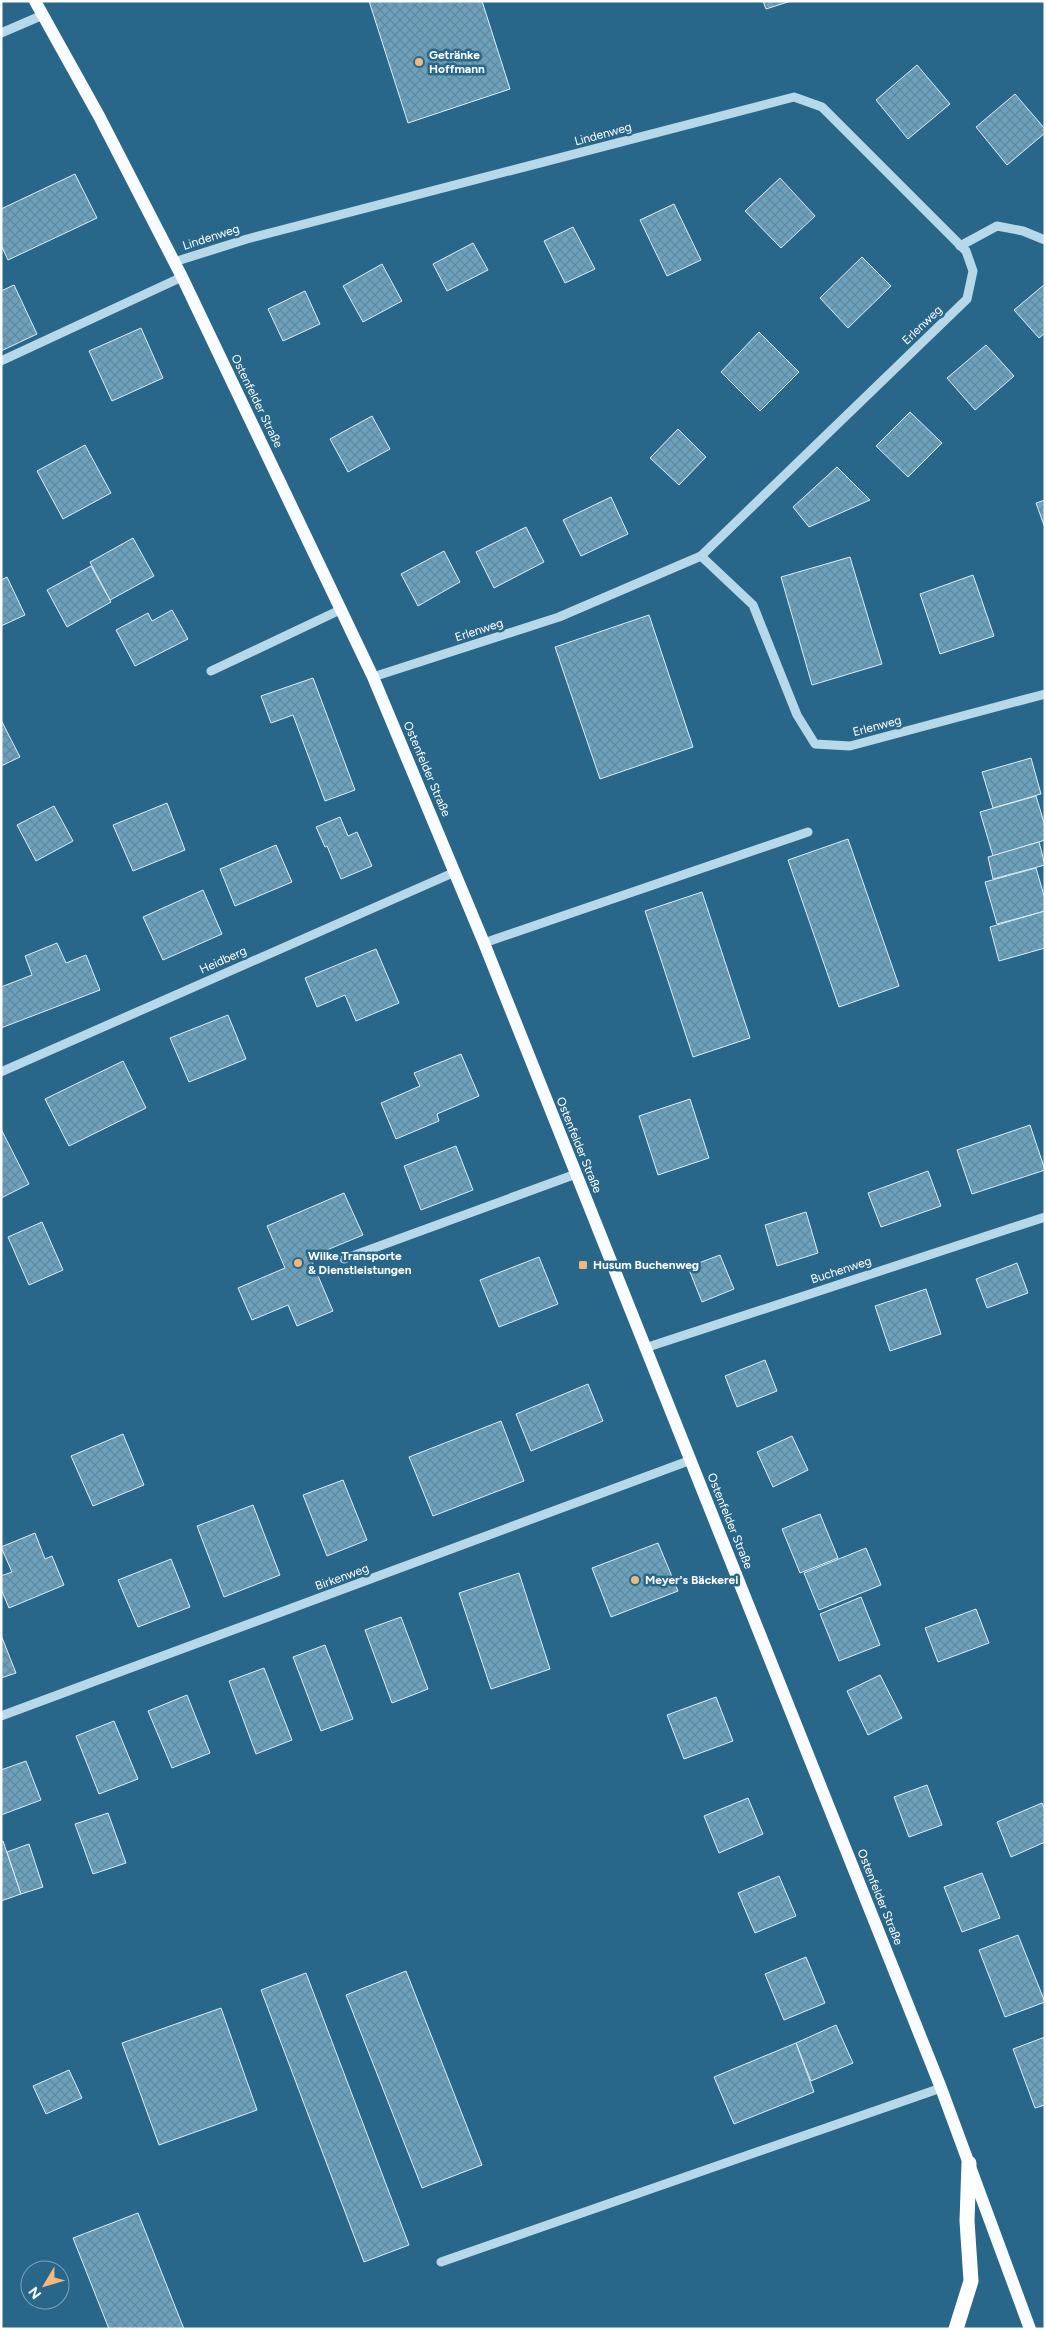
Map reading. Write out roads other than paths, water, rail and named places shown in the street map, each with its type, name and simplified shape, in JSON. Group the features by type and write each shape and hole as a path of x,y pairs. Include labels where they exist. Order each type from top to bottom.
{"highway":[{"path":"956,2329 971,2281 967,2221 969,2163"}],"main road":[{"name":"Ostenfelder Straße","path":"35,1 103,125 182,277 373,677 484,943 941,2088 1030,2329"}],"street":[{"path":"1,33 43,15"},
{"name":"Lindenweg","path":"174,262 246,239 794,97 822,107 966,251 973,271"},
{"path":"960,246 997,226 1023,231 1045,240"},
{"name":"Erlenweg","path":"373,677 559,617 701,556 967,299 973,271"},
{"path":"1,361 182,277"},
{"name":"Erlenweg","path":"701,556 753,605 797,715 815,744 850,746 1045,694"},
{"path":"211,672 342,610"},
{"path":"484,943 808,832"},
{"name":"Heidberg","path":"1,1072 455,872"},
{"path":"344,1259 576,1174"},
{"name":"Buchenweg","path":"645,1348 1045,1217"},
{"name":"Birkenweg","path":"1,1716 691,1460"},
{"path":"441,2262 941,2088"}],"place":[{"name":"Getränke Hoffmann","path":"419,62"},
{"name":"Wilke Transporte & Dienstleistungen","path":"298,1263"},
{"name":"Husum Buchenweg","path":"583,1265"},
{"name":"Meyer's Bäckerei","path":"635,1580"}]}
